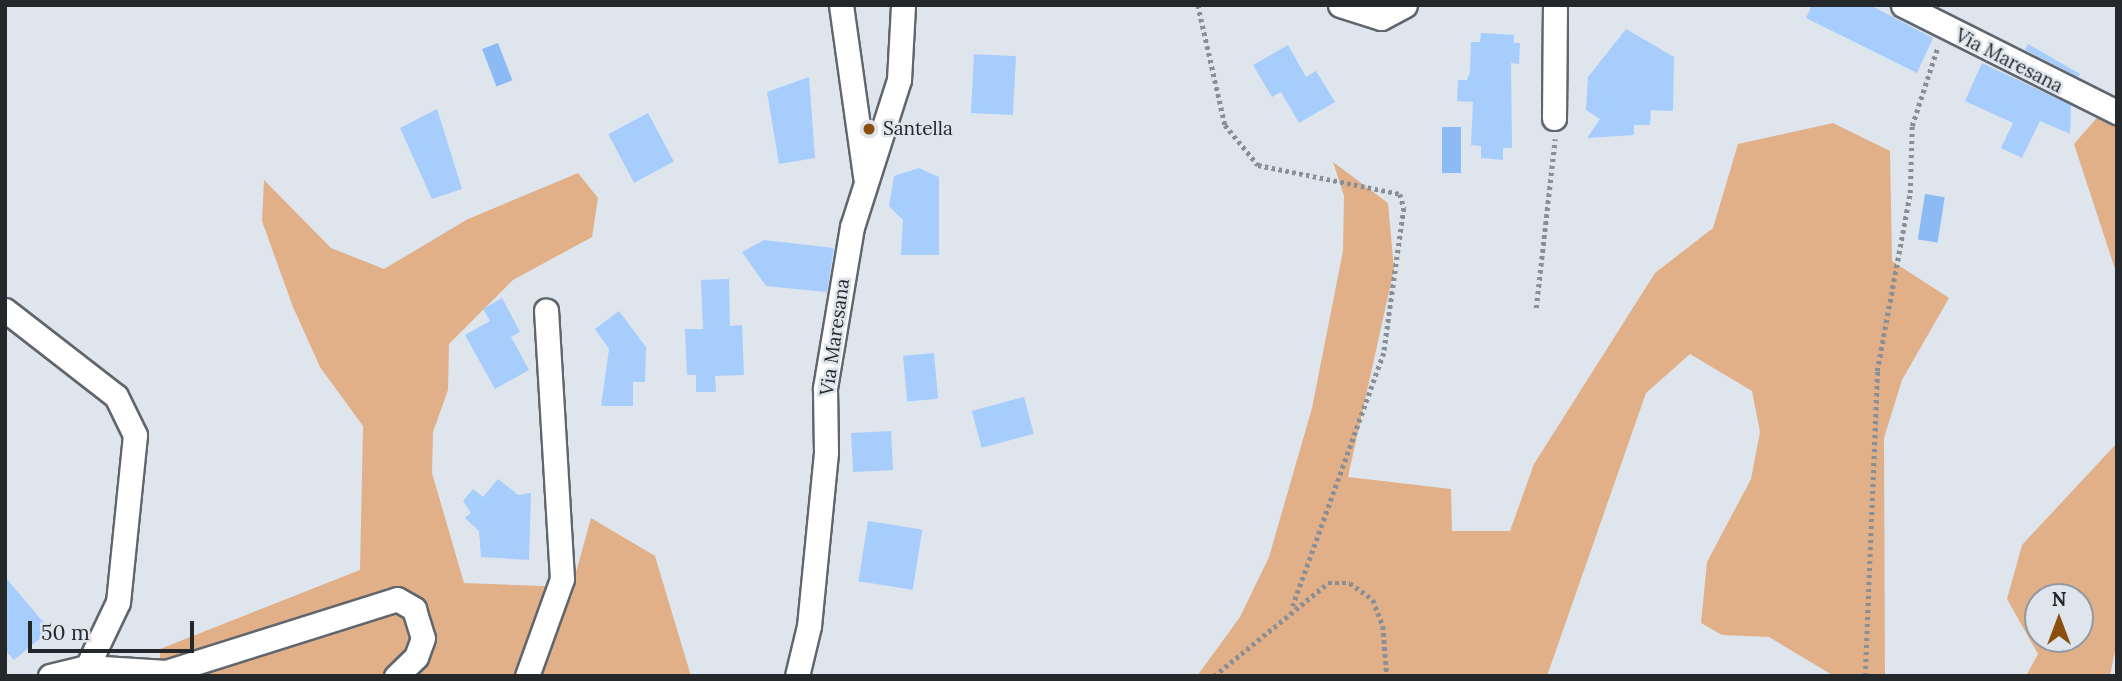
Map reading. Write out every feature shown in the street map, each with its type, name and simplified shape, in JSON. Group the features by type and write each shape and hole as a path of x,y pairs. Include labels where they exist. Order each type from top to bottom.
{"street":[{"path":"841,5 866,178"},
{"name":"Via Maresana","path":"797,676 808,626 826,452 825,388 866,178 899,80 903,5"},
{"path":"1340,5 1381,18 1405,5"},
{"path":"1554,118 1555,5"},
{"name":"Via Maresana","path":"1903,5 2117,113"},
{"path":"5,310 116,396 135,435 118,602 87,667"},
{"path":"527,676 562,579 546,310"},
{"path":"51,676 87,667 166,672 397,599 414,609 423,638 416,657 396,676"}],"path":[{"path":"1198,5 1225,125 1258,165 1400,194 1404,208 1384,353 1293,606"},
{"path":"1865,676 1877,371 1908,206 1912,126 1946,29"},
{"path":"1536,308 1554,118"},
{"path":"1214,676 1293,606 1328,583 1350,583 1373,600 1387,676"}],"shaded area":[{"path":"2117,95 2117,275 2074,144"},
{"path":"1833,123 1890,151 1892,261 1949,298 1902,380 1884,438 1885,676 1834,676 1769,637 1722,635 1701,623 1707,562 1751,479 1760,432 1752,391 1690,354 1646,393 1547,676 1197,676 1240,617 1269,557 1312,408 1343,251 1344,196 1333,162 1388,203 1394,269 1348,477 1451,489 1452,531 1510,531 1534,464 1655,273 1713,228 1738,144"},
{"path":"578,173 598,198 592,237 513,280 449,344 448,390 433,432 432,473 464,583 572,587 591,518 655,556 691,676 160,676 160,649 360,570 363,426 320,367 293,307 262,221 264,180 331,248 384,269 468,219"},
{"path":"2117,443 2117,641 2110,676 2026,676 2037,653 2094,653 2094,583 2024,583 2024,629 2007,599 2022,545"}],"water":[{"path":"498,43 512,80 496,86 482,49"},
{"path":"1442,127 1461,127 1461,173 1442,173"},
{"path":"1925,194 1945,197 1938,243 1918,239"}],"building":[{"path":"1812,5 1870,5 1933,38 1917,73 1806,18"},
{"path":"1626,29 1674,57 1673,111 1651,110 1650,125 1634,125 1634,135 1587,138 1600,119 1586,110 1588,77"},
{"path":"1481,33 1514,35 1514,43 1520,43 1519,64 1511,63 1512,148 1503,148 1503,160 1481,158 1481,146 1471,145 1473,102 1457,101 1458,80 1467,80 1470,72 1471,42 1480,42"},
{"path":"2028,44 2080,74 2078,77 2025,50"},
{"path":"1288,45 1306,77 1316,71 1335,102 1299,123 1281,92 1272,97 1253,65"},
{"path":"974,54 1016,56 1013,115 971,113"},
{"path":"1982,63 2071,105 2070,134 2040,121 2022,158 2001,148 2013,123 1965,101"},
{"path":"809,77 815,158 779,164 767,92"},
{"path":"437,109 462,189 432,199 400,128"},
{"path":"648,113 674,162 634,183 608,134"},
{"path":"919,168 939,177 939,255 901,255 903,220 889,206 894,176"},
{"path":"764,240 834,248 827,292 766,286 742,252"},
{"path":"729,279 730,326 742,325 744,375 715,376 716,392 696,392 696,375 687,375 685,329 703,329 701,280"},
{"path":"502,298 520,332 511,337 529,370 495,389 465,335 490,321 483,309"},
{"path":"619,311 646,347 645,382 633,382 633,406 601,406 609,349 595,329"},
{"path":"934,353 938,399 907,402 903,356"},
{"path":"1024,397 1034,434 982,448 972,411"},
{"path":"891,431 893,470 853,472 851,433"},
{"path":"498,479 518,495 531,493 529,560 481,557 479,531 465,518 471,513 463,501 473,489 483,497"},
{"path":"868,521 922,530 913,590 858,581"},
{"path":"5,577 50,630 14,660 5,650"}],"place":[{"name":"Santella","path":"869,129"}]}
